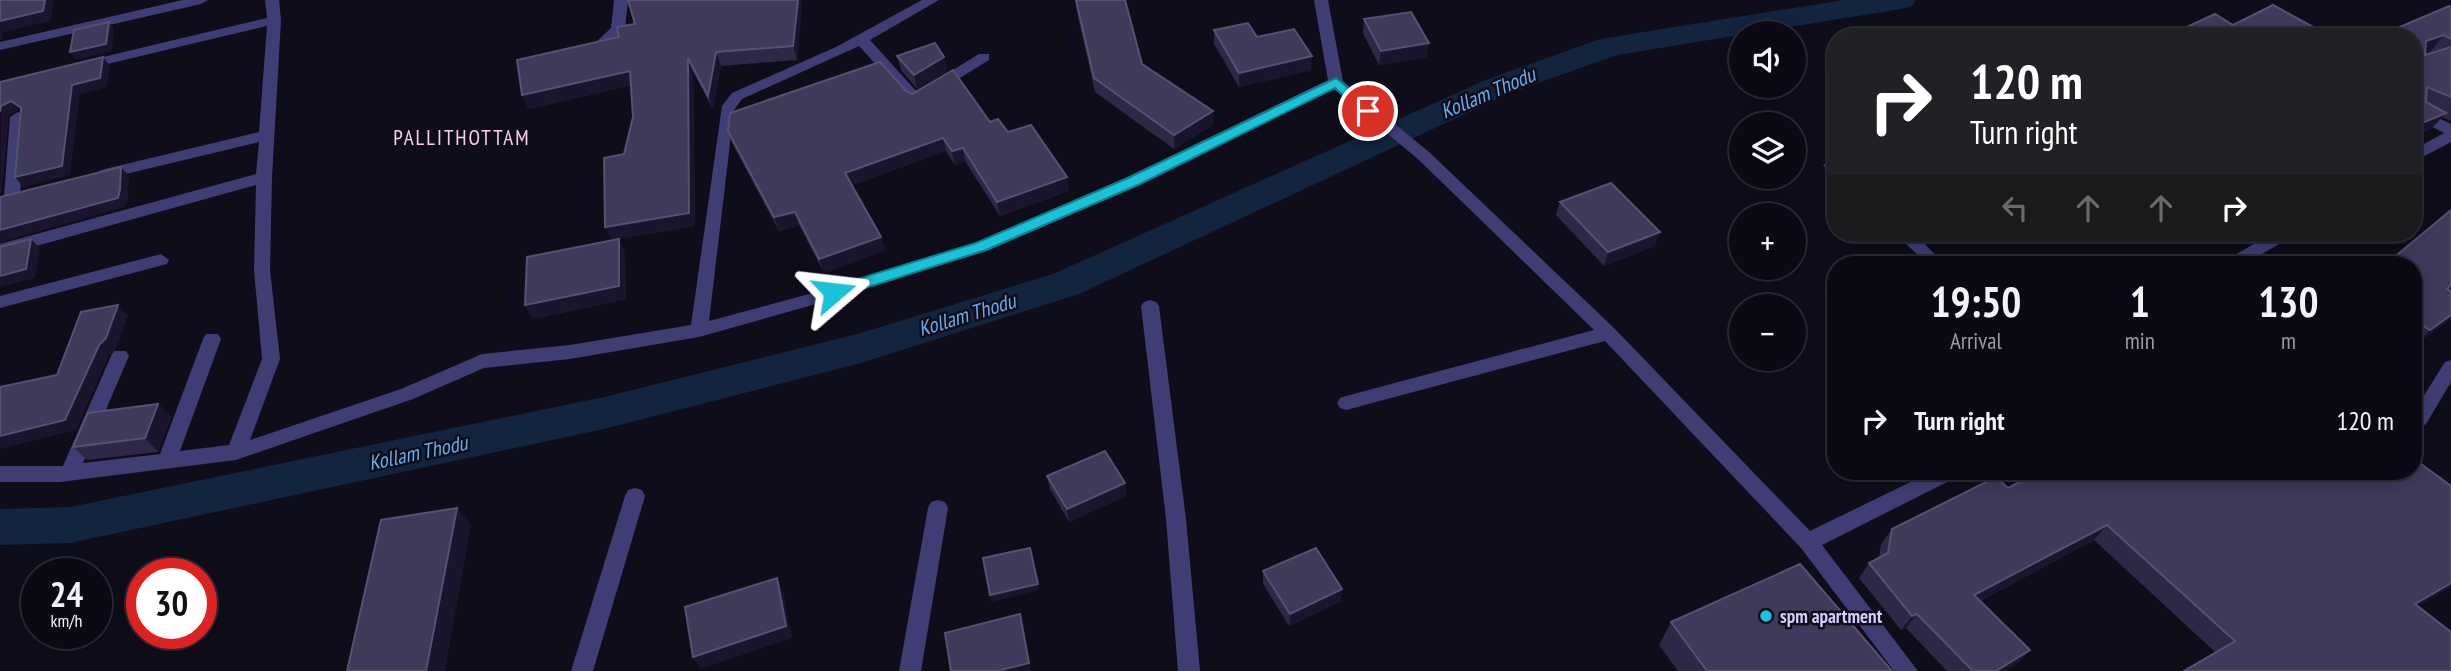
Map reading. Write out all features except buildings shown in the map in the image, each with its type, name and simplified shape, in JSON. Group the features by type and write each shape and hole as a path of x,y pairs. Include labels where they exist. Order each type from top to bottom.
{"street":[{"path":"0,46 201,0"},
{"path":"236,452 271,359 262,270 264,177 274,20 272,0"},
{"path":"598,48 618,29 621,0"},
{"path":"699,330 727,109 737,96 862,39 932,0"},
{"path":"1321,0 1336,82 1349,96 1424,156 1608,333 1808,542 1907,671"},
{"path":"65,70 274,20"},
{"path":"862,39 916,100 984,57"},
{"path":"0,474 61,474 236,452 407,394 482,361 570,352 699,330 981,247 1133,181 1336,82"},
{"path":"2422,116 2451,132 2422,151"},
{"path":"13,196 18,117"},
{"path":"79,180 268,135"},
{"path":"0,250 264,177"},
{"path":"1913,242 1928,256"},
{"path":"2246,256 2270,242"},
{"path":"0,302 161,260"},
{"path":"1150,306 1176,519 1189,671"},
{"path":"1346,403 1608,333"},
{"path":"167,460 212,339"},
{"path":"70,471 120,356"},
{"path":"2422,414 2451,367"},
{"path":"1808,542 1932,480"},
{"path":"582,671 635,496"},
{"path":"910,671 938,508"}],"waterway":[{"name":"Kollam Thodu","path":"0,527 70,525 604,413 861,348 1066,284 1499,86 1611,46 1901,0"}],"place":[{"name":"spm apartment","path":"1766,616"}],"district":[{"name":"PALLITHOTTAM","path":"462,138"}],"route":[{"path":"834,292 981,247 1133,181 1336,82 1368,111"}]}
